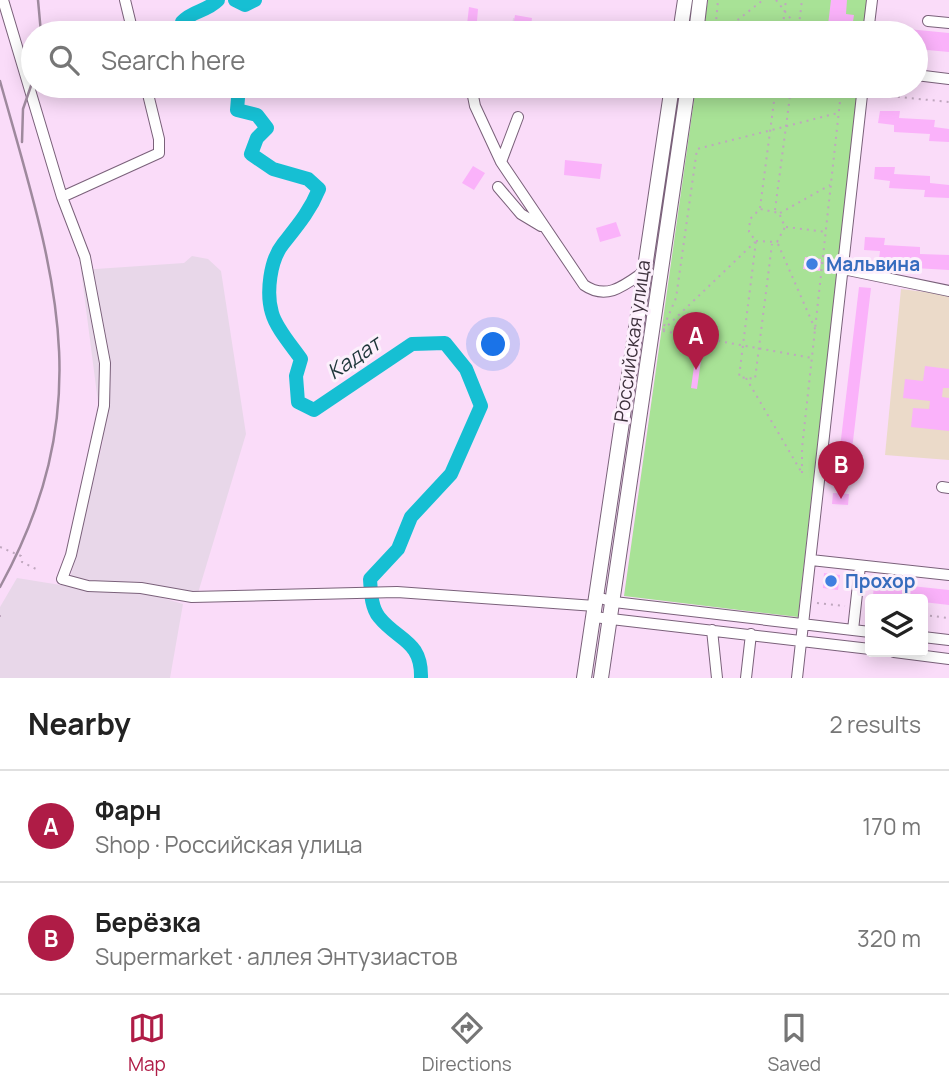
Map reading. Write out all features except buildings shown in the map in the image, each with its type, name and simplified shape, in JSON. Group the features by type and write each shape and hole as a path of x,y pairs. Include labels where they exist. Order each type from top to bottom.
{"main road":[{"path":"682,21 685,0"},
{"path":"697,21 700,0"},
{"name":"Российская улица","path":"584,678 670,98"},
{"name":"Российская улица","path":"601,678 612,619 686,98"}],"street":[{"path":"3,0 21,60"},
{"path":"125,0 130,21"},
{"path":"869,21 872,0"},
{"path":"928,21 949,23"},
{"path":"928,76 949,79"},
{"path":"32,98 62,197 85,257 105,363 104,406 71,555 62,579 88,586 141,588 192,597 377,593 595,607 614,602 865,631"},
{"path":"62,197 159,153 159,139 149,98"},
{"path":"473,98 501,162 534,209 541,226 577,276 592,290 613,291 645,271"},
{"path":"797,678 861,98"},
{"path":"501,162 518,117"},
{"path":"498,187 521,214 541,226"},
{"path":"842,269 949,290"},
{"path":"811,560 949,575"},
{"path":"853,630 860,566"},
{"path":"595,607 612,619 865,648"},
{"path":"712,630 717,678"},
{"path":"746,678 751,634"},
{"path":"928,638 949,640"},
{"path":"928,656 949,659"}],"path":[{"path":"716,21 718,0"},
{"path":"736,21 763,0"},
{"path":"776,0 793,21"},
{"path":"784,21 786,0"},
{"path":"799,21 802,0"},
{"path":"777,98 770,131 760,209 750,219 749,232 756,241 772,244 777,242 785,227"},
{"path":"775,210 790,98"},
{"path":"746,377 803,473 802,448 817,332 840,98"},
{"path":"920,98 949,102"},
{"path":"662,330 676,298 697,149 839,113"},
{"path":"779,213 831,185"},
{"path":"760,209 775,210 785,227"},
{"path":"785,227 827,233"},
{"path":"662,330 756,241"},
{"path":"756,241 739,377 755,379 772,244"},
{"path":"777,242 817,332"},
{"path":"662,330 814,359"},
{"path":"0,547 21,556 22,562 38,570"},
{"path":"817,603 855,607"},
{"path":"928,616 949,618"}],"shaded area":[{"path":"192,256 208,259 221,271 246,434 198,593 69,583 103,441 81,270 184,263"},
{"path":"901,289 949,295 949,460 885,455"},
{"path":"17,578 79,588 139,591 183,604 170,678 0,678 0,607"}],"green space":[{"path":"708,0 868,0 865,21 705,21"},
{"path":"694,98 857,98 798,617 624,596"}],"waterway":[{"name":"Кадат","path":"183,21 218,0"},
{"name":"Кадат","path":"235,0 245,5 255,0"},
{"name":"Кадат","path":"238,98 237,110 257,115 267,128 257,138 251,154 273,169 308,179 319,189 308,211 279,251 272,268 269,287 274,319 301,359 296,376 298,402 314,410 412,344 445,343 466,369 481,406 451,474 411,517 398,549 370,579 376,613 413,648 418,656 421,678"}],"railway":[{"path":"38,0 40,21"},
{"path":"0,81 37,214 50,275 58,335 59,395 50,456 31,520 0,587"},
{"path":"22,142 23,109 27,98"}],"place":[{"name":"Мальвина","path":"812,264"},
{"name":"Фарн","path":"696,370"},
{"name":"Берёзка","path":"841,499"},
{"name":"Прохор","path":"831,581"}]}
